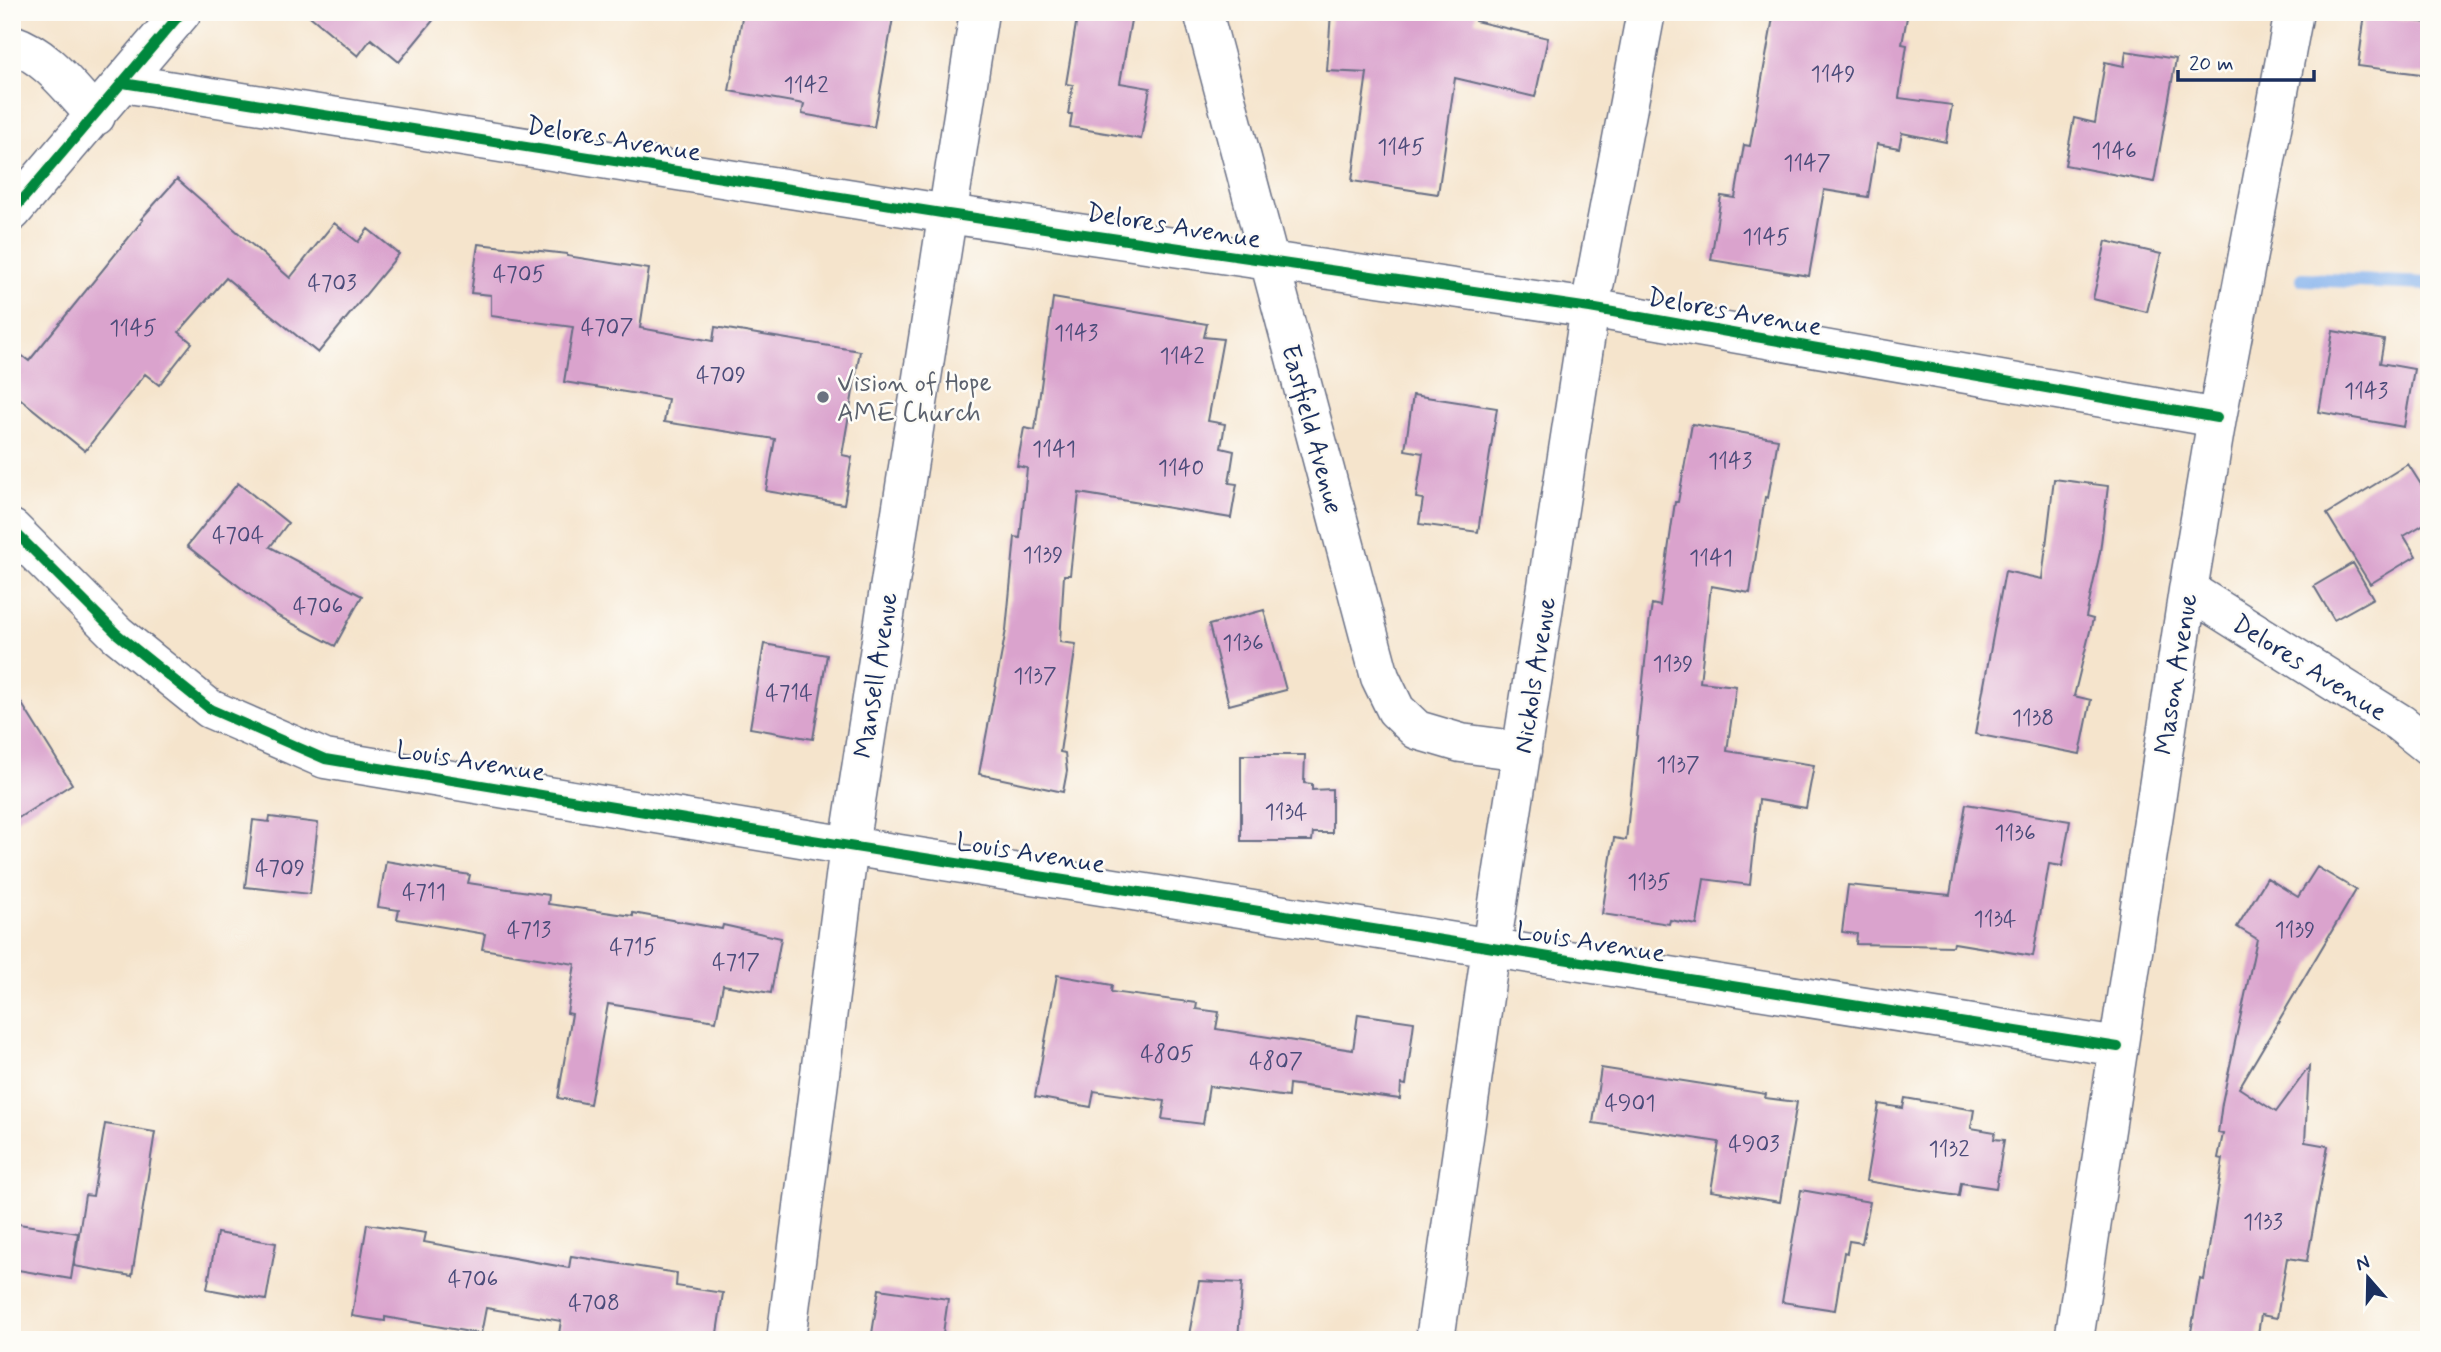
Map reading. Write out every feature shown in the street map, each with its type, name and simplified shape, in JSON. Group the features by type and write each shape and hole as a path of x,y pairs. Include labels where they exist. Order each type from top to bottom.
{"street":[{"path":"12,212 182,12"},
{"name":"Mansell Avenue","path":"786,1340 849,846 979,12"},
{"name":"Eastfield Avenue","path":"1203,12 1380,677 1396,710 1417,730 1461,743 1522,751"},
{"name":"Nickols Avenue","path":"1436,1340 1491,948 1590,308 1646,12"},
{"name":"Mason Avenue","path":"2074,1340 2188,590 2217,418 2294,12"},
{"path":"12,44 28,49 46,63 96,116"},
{"name":"Delores Avenue","path":"124,83 948,214 1590,308 2217,418"},
{"name":"Louis Avenue","path":"12,530 117,634 210,709 325,759 849,846 2118,1047"},
{"name":"Delores Avenue","path":"2188,590 2400,723 2429,746"}],"building":[{"path":"305,12 440,12 399,62 371,39 358,56"},
{"path":"743,12 894,12 874,127 802,114 804,104 729,91"},
{"path":"1078,12 1116,12 1115,17 1131,20 1120,83 1150,88 1141,139 1070,127 1072,114 1068,114 1073,85 1066,84"},
{"path":"1331,12 1476,12 1475,21 1548,38 1535,97 1455,78 1438,194 1352,181 1367,73 1327,71"},
{"path":"1774,12 1908,12 1902,44 1907,45 1899,98 1952,105 1946,142 1902,133 1899,148 1877,144 1868,197 1824,190 1809,276 1711,260 1721,196 1735,198 1744,145 1750,146"},
{"path":"2365,14 2429,23 2429,75 2358,66"},
{"path":"2126,51 2176,59 2154,182 2065,165 2074,118 2095,123 2105,62 2124,66"},
{"path":"177,179 290,278 334,223 358,242 368,229 399,254 318,353 226,278 179,332 192,343 159,385 145,374 85,451 12,392 12,348 29,361 143,220 141,219"},
{"path":"2106,241 2161,254 2147,312 2093,299"},
{"path":"478,244 567,254 649,269 640,328 713,341 715,327 860,351 842,455 852,457 844,504 766,491 775,439 664,422 668,399 564,382 573,327 491,316 491,295 471,293"},
{"path":"1053,298 1207,324 1204,337 1223,339 1208,421 1225,424 1221,448 1234,451 1229,483 1237,484 1231,518 1079,493 1070,575 1064,575 1060,642 1076,644 1060,752 1065,753 1067,771 1063,792 979,774 1006,630 1015,537 1020,538 1027,468 1017,466 1024,428 1035,430"},
{"path":"2333,331 2384,340 2380,363 2414,369 2404,427 2319,412"},
{"path":"1413,395 1497,408 1478,532 1419,524 1423,499 1416,498 1423,453 1405,450"},
{"path":"1692,424 1778,439 1768,498 1765,497 1750,593 1711,586 1700,682 1736,686 1727,751 1814,765 1806,808 1759,800 1750,885 1704,879 1697,925 1670,920 1669,924 1602,914 1614,838 1626,840 1652,604 1660,606 1675,502 1678,502"},
{"path":"2408,464 2429,497 2429,521 2404,536 2416,556 2370,584 2327,514"},
{"path":"2054,479 2108,486 2100,552 2086,617 2093,619 2074,696 2091,700 2080,754 1975,734 2005,571 2042,579"},
{"path":"238,483 288,523 270,547 362,596 335,646 276,615 187,546"},
{"path":"2353,563 2373,598 2334,620 2314,586"},
{"path":"1264,610 1286,690 1229,705 1209,625"},
{"path":"764,644 827,655 813,739 750,728"},
{"path":"12,688 72,784 12,822"},
{"path":"1241,755 1305,755 1304,783 1312,784 1312,790 1332,789 1332,833 1313,833 1312,841 1241,841"},
{"path":"1966,804 2070,821 2062,866 2049,864 2033,956 1954,943 1953,946 1856,944 1857,934 1842,932 1848,885 1950,895"},
{"path":"270,817 318,823 310,894 245,887 253,820 269,822"},
{"path":"386,861 470,875 468,883 549,895 548,904 633,916 633,913 722,929 723,925 781,938 771,993 723,985 716,1021 608,1004 590,1104 558,1098 572,1014 567,1013 575,964 482,949 485,934 397,919 399,910 378,907"},
{"path":"2317,867 2356,890 2239,1088 2276,1112 2309,1067 2305,1142 2328,1146 2307,1261 2287,1258 2277,1318 2261,1315 2257,1340 2233,1340 2191,1332 2200,1279 2204,1280 2223,1159 2218,1158 2223,1134 2218,1133 2222,1103 2257,939 2237,927 2267,878 2298,897"},
{"path":"1057,975 1112,985 1111,992 1197,1003 1196,1009 1219,1012 1216,1029 1353,1050 1358,1014 1414,1022 1406,1085 1401,1084 1400,1099 1289,1084 1288,1097 1209,1086 1203,1124 1162,1119 1165,1101 1094,1091 1091,1107 1035,1097"},
{"path":"1601,1068 1766,1094 1765,1098 1797,1102 1780,1202 1711,1191 1719,1142 1593,1123"},
{"path":"1905,1098 1974,1110 1971,1128 1995,1132 1994,1139 2004,1140 1996,1188 1961,1183 1959,1196 1866,1181 1879,1104 1903,1108"},
{"path":"105,1124 155,1132 132,1276 74,1266 85,1195 93,1196"},
{"path":"1801,1190 1870,1202 1862,1243 1849,1241 1847,1253 1844,1252 1835,1310 1782,1302"},
{"path":"12,1223 78,1233 71,1279 12,1269"},
{"path":"367,1224 426,1233 424,1242 569,1268 571,1256 677,1273 676,1286 723,1293 716,1340 558,1340 561,1321 486,1308 481,1334 385,1317 385,1321 352,1316"},
{"path":"217,1233 276,1243 266,1300 207,1289"},
{"path":"1199,1281 1242,1283 1238,1340 1188,1340"},
{"path":"879,1289 948,1299 942,1340 871,1340"}],"waterway":[{"path":"2303,279 2429,284"}],"cycle path":[{"path":"12,212 182,12"},
{"path":"123,83 948,214 1590,308 2217,418"},
{"path":"12,529 117,634 210,709 325,759 849,846 2118,1047"}],"place":[{"name":"Vision of Hope AME Church","path":"823,397"}]}
